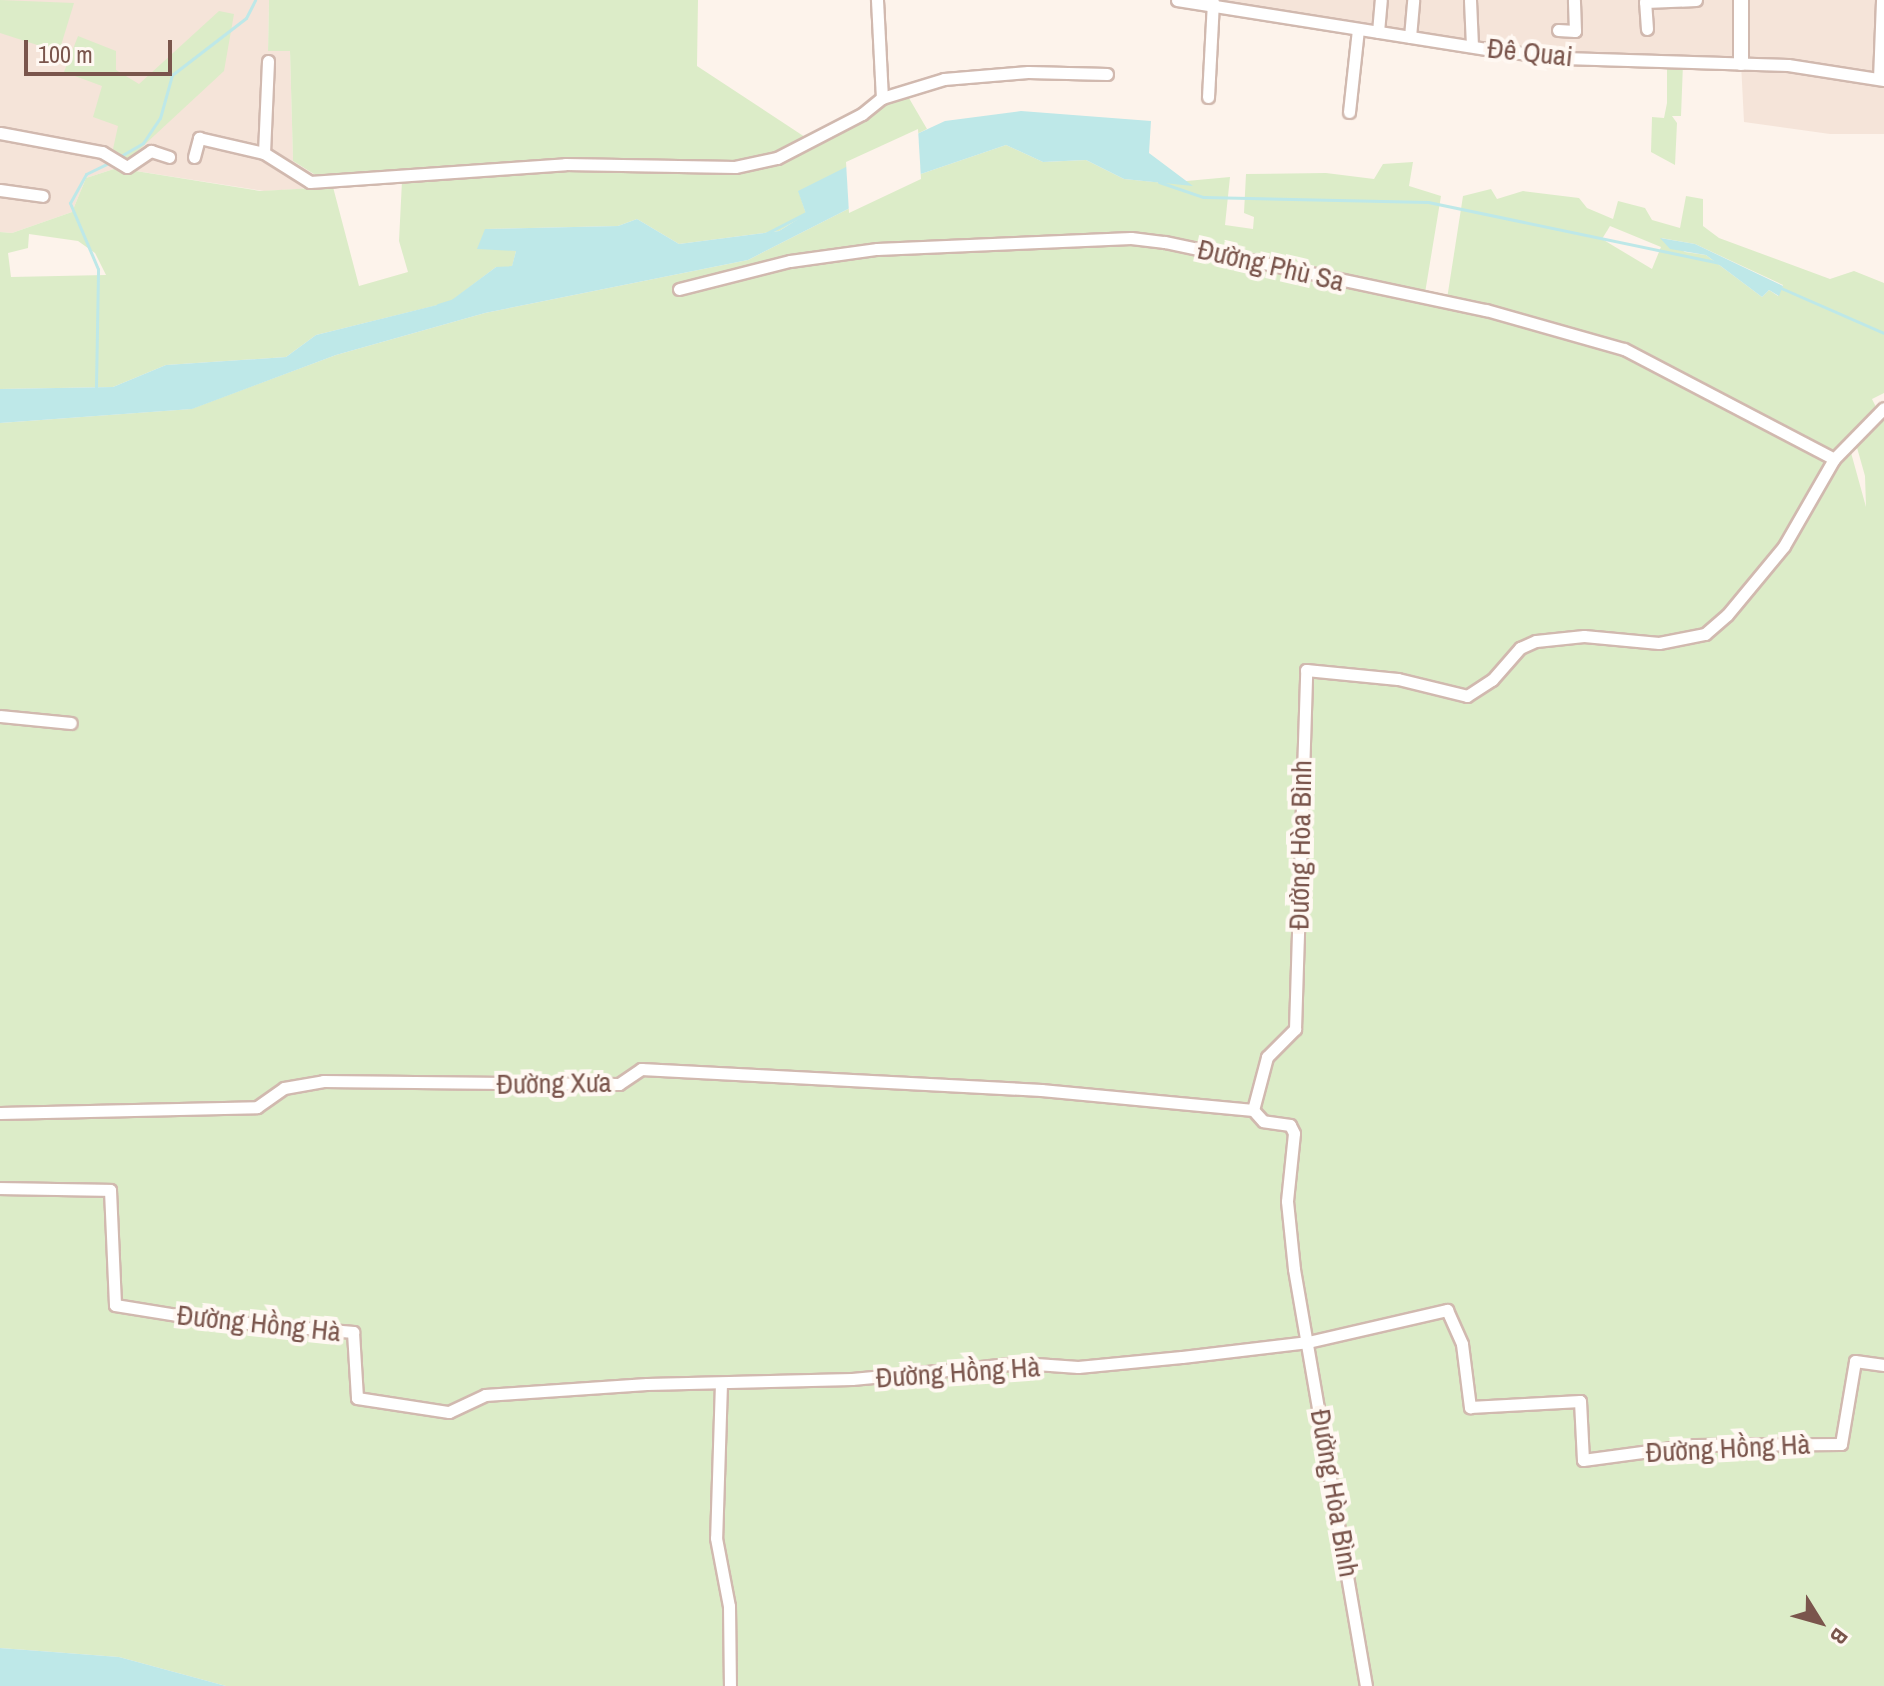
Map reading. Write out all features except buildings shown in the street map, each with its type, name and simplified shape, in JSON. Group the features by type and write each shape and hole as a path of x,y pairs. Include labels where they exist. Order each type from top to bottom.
{"street":[{"path":"877,0 882,98"},
{"name":"Đê Quai","path":"1177,0 1564,58 1741,63 1882,80"},
{"path":"1378,32 1381,0"},
{"path":"1410,37 1413,0"},
{"path":"1470,0 1472,46"},
{"path":"1558,30 1575,31 1574,0"},
{"path":"1647,29 1645,2 1696,0"},
{"path":"1741,0 1741,63"},
{"path":"1882,0 1882,80"},
{"path":"1208,97 1213,3"},
{"path":"1349,112 1358,29"},
{"path":"264,153 268,61"},
{"path":"194,157 199,138 264,153 310,182 565,164 735,167 801,148 882,98 944,79 1028,72 1107,74"},
{"path":"0,133 108,156 127,167 151,151 169,157"},
{"path":"0,190 43,196"},
{"name":"Đường Phù Sa","path":"679,289 790,261 877,249 1131,238 1165,242 1486,310 1624,349 1834,459"},
{"name":"Đường Hòa Bình","path":"1366,1686 1287,1201 1294,1133 1290,1125 1263,1121 1253,1110 1267,1057 1295,1029 1306,670 1398,679 1467,696 1492,680 1520,648 1536,641 1584,636 1659,643 1705,634 1727,615 1784,546 1834,459 1884,408"},
{"path":"0,716 71,723"},
{"name":"Đường Xưa","path":"0,1113 257,1107 284,1088 323,1081 619,1084 641,1069 1041,1090 1253,1110"},
{"name":"Đường Hồng Hà","path":"0,1188 110,1190 115,1305 201,1319 353,1332 357,1398 449,1412 485,1395 852,1379 1022,1363 1078,1367 1308,1342 1447,1310 1462,1344 1470,1407 1580,1401 1583,1460 1674,1446 1841,1444 1855,1361 1884,1365"},
{"path":"721,1383 716,1538 729,1606 730,1686"}],"shaded area":[{"path":"0,0 269,0 268,50 290,51 293,161 333,187 264,191 117,168 86,178 72,212 12,233 0,232"},
{"path":"1179,0 1884,0 1884,134 1830,134 1744,122 1741,63 1564,58"}],"green space":[{"path":"0,0 74,3 59,52 0,33"},
{"path":"269,0 698,0 697,66 811,141 882,98 906,93 927,129 799,192 806,214 779,231 679,244 637,219 618,226 485,229 501,248 516,251 512,267 496,267 450,302 316,335 286,357 166,365 113,387 0,389 0,232 12,233 72,212 86,178 117,168 260,191 333,187 359,286 408,272 399,241 402,181 473,176 493,163 337,177 317,176 293,161 290,51 268,51","holes":["29,234 78,241 95,253 106,275 11,277 8,253 28,248"]},
{"path":"219,11 234,14 224,71 128,160 113,149 118,126 93,117 102,86 64,72 78,36 116,51 116,70 139,84"},
{"path":"1667,64 1683,64 1681,116 1672,116 1677,123 1675,165 1651,152 1652,117 1664,118 1667,103"},
{"path":"1006,145 1043,162 1086,160 1124,179 1165,183 1230,177 1225,225 1253,229 1254,217 1244,213 1246,174 1326,173 1374,179 1383,164 1413,162 1409,186 1441,196 1425,293 1447,299 1463,196 1491,189 1497,199 1523,191 1579,198 1587,208 1613,219 1618,201 1645,208 1652,220 1680,228 1686,196 1703,199 1703,226 1719,238 1830,279 1854,271 1884,283 1884,393 1872,399 1877,409 1850,449 1866,507 1865,476 1856,444 1884,413 1884,1686 226,1686 119,1657 0,1648 0,423 191,409 336,355 485,313 748,260 909,178","holes":["1610,226 1661,247 1652,269 1602,239","1661,238 1695,244 1783,285 1778,296 1769,290 1762,297 1706,255 1685,252"]}],"water":[{"path":"1021,111 1151,121 1149,153 1193,186 1124,179 1086,160 1043,162 1006,145 909,178 748,260 485,313 336,355 192,409 0,423 0,389 113,387 166,365 286,357 316,335 449,302 496,267 512,266 516,251 477,249 485,229 618,226 637,219 679,244 779,231 806,214 798,191 852,164 945,121"},
{"path":"1660,238 1695,244 1783,286 1779,296 1769,290 1762,297 1706,255 1670,249"},
{"path":"0,1648 119,1657 226,1686 0,1686"}],"pier":[{"path":"918,129 921,179 849,213 846,162"}],"waterway":[{"path":"119,157 143,143 160,118 172,75 246,18 255,0"},
{"path":"96,387 98,269 70,203 86,174 113,161"},
{"path":"1159,182 1203,197 1428,202 1719,263"},
{"path":"765,234 808,212"},
{"path":"1781,288 1884,333"},
{"path":"438,305 454,300"}]}
